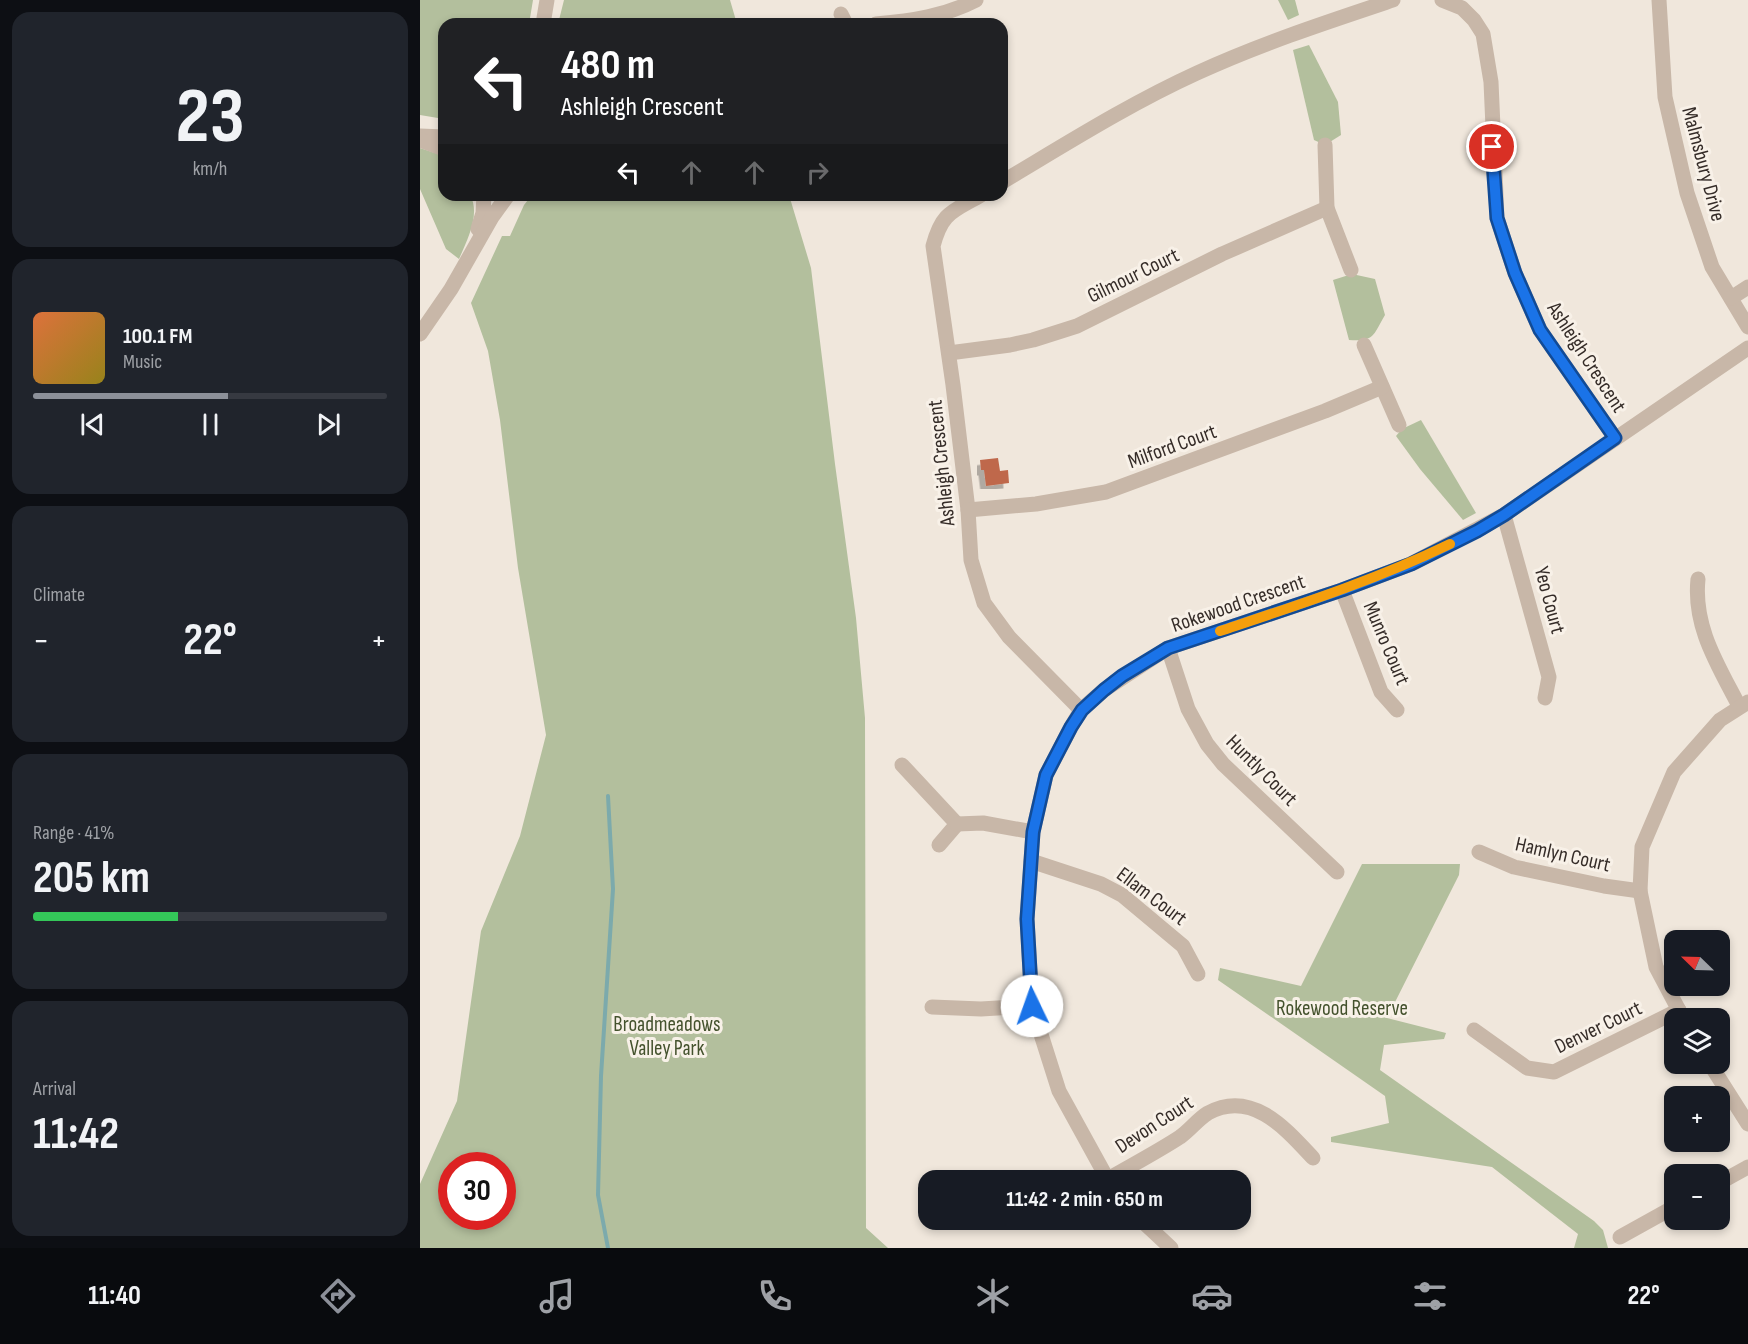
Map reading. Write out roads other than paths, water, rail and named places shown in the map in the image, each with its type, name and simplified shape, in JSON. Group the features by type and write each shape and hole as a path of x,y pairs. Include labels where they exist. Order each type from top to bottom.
{"street":[{"path":"544,18 547,0"},
{"path":"926,18 959,9 976,0"},
{"path":"1008,178 1100,124 1197,73 1297,32 1394,0"},
{"name":"Ashleigh Crescent","path":"1442,0 1462,8 1483,34 1491,82 1497,218 1515,273 1540,330 1615,438"},
{"name":"Malmsbury Drive","path":"1659,0 1665,97 1687,193 1712,267 1748,327"},
{"path":"420,138 438,137"},
{"path":"420,138 438,146"},
{"path":"1325,145 1327,208 1350,270"},
{"path":"472,249 483,213 484,201"},
{"path":"420,334 451,290 472,249 504,201"},
{"name":"Ashleigh Crescent","path":"971,201 947,215 938,228 933,246 949,353 968,510 971,560 984,603 1009,637 1082,710"},
{"name":"Gilmour Court","path":"949,353 1010,345 1077,326 1222,254 1327,208"},
{"path":"1731,298 1748,287"},
{"path":"1364,345 1399,425"},
{"name":"Rokewood Crescent","path":"1102,1170 1059,1091 1032,1006 1027,919 1033,832 1046,775 1082,710 1122,676 1168,648 1342,590 1411,564 1504,515 1748,348"},
{"name":"Milford Court","path":"968,510 1036,504 1106,492 1325,411 1382,387"},
{"name":"Yeo Court","path":"1504,515 1549,677 1545,698"},
{"path":"1678,1008 1656,967 1640,891 1642,847 1674,772 1720,720 1743,704 1712,653 1701,626 1696,600 1698,579"},
{"name":"Munro Court","path":"1342,590 1381,692 1397,710"},
{"name":"Huntly Court","path":"1168,648 1188,709 1213,751 1223,764 1337,872"},
{"path":"902,765 957,824"},
{"path":"939,844 957,824 983,823 1033,832"},
{"name":"Hamlyn Court","path":"1479,852 1514,867 1604,886 1640,891"},
{"name":"Ellam Court","path":"1031,861 1101,884 1122,895 1183,946 1198,974"},
{"path":"932,1007 981,1009 1032,1006"},
{"name":"Denver Court","path":"1474,1030 1527,1068 1554,1072 1664,1022"},
{"path":"1716,1074 1748,1124"},
{"name":"Devon Court","path":"1125,1170 1181,1136 1208,1113 1236,1104 1269,1115 1313,1158"},
{"path":"1730,1177 1748,1167"},
{"path":"1620,1237 1664,1213"},
{"path":"1152,1230 1171,1248"}],"waterway":[{"path":"608,796 613,889 601,1076 598,1195 608,1248"}],"park label":[{"name":"Rokewood Reserve","path":"1342,1008"},
{"name":"Broadmeadows Valley Park","path":"667,1036"}]}
